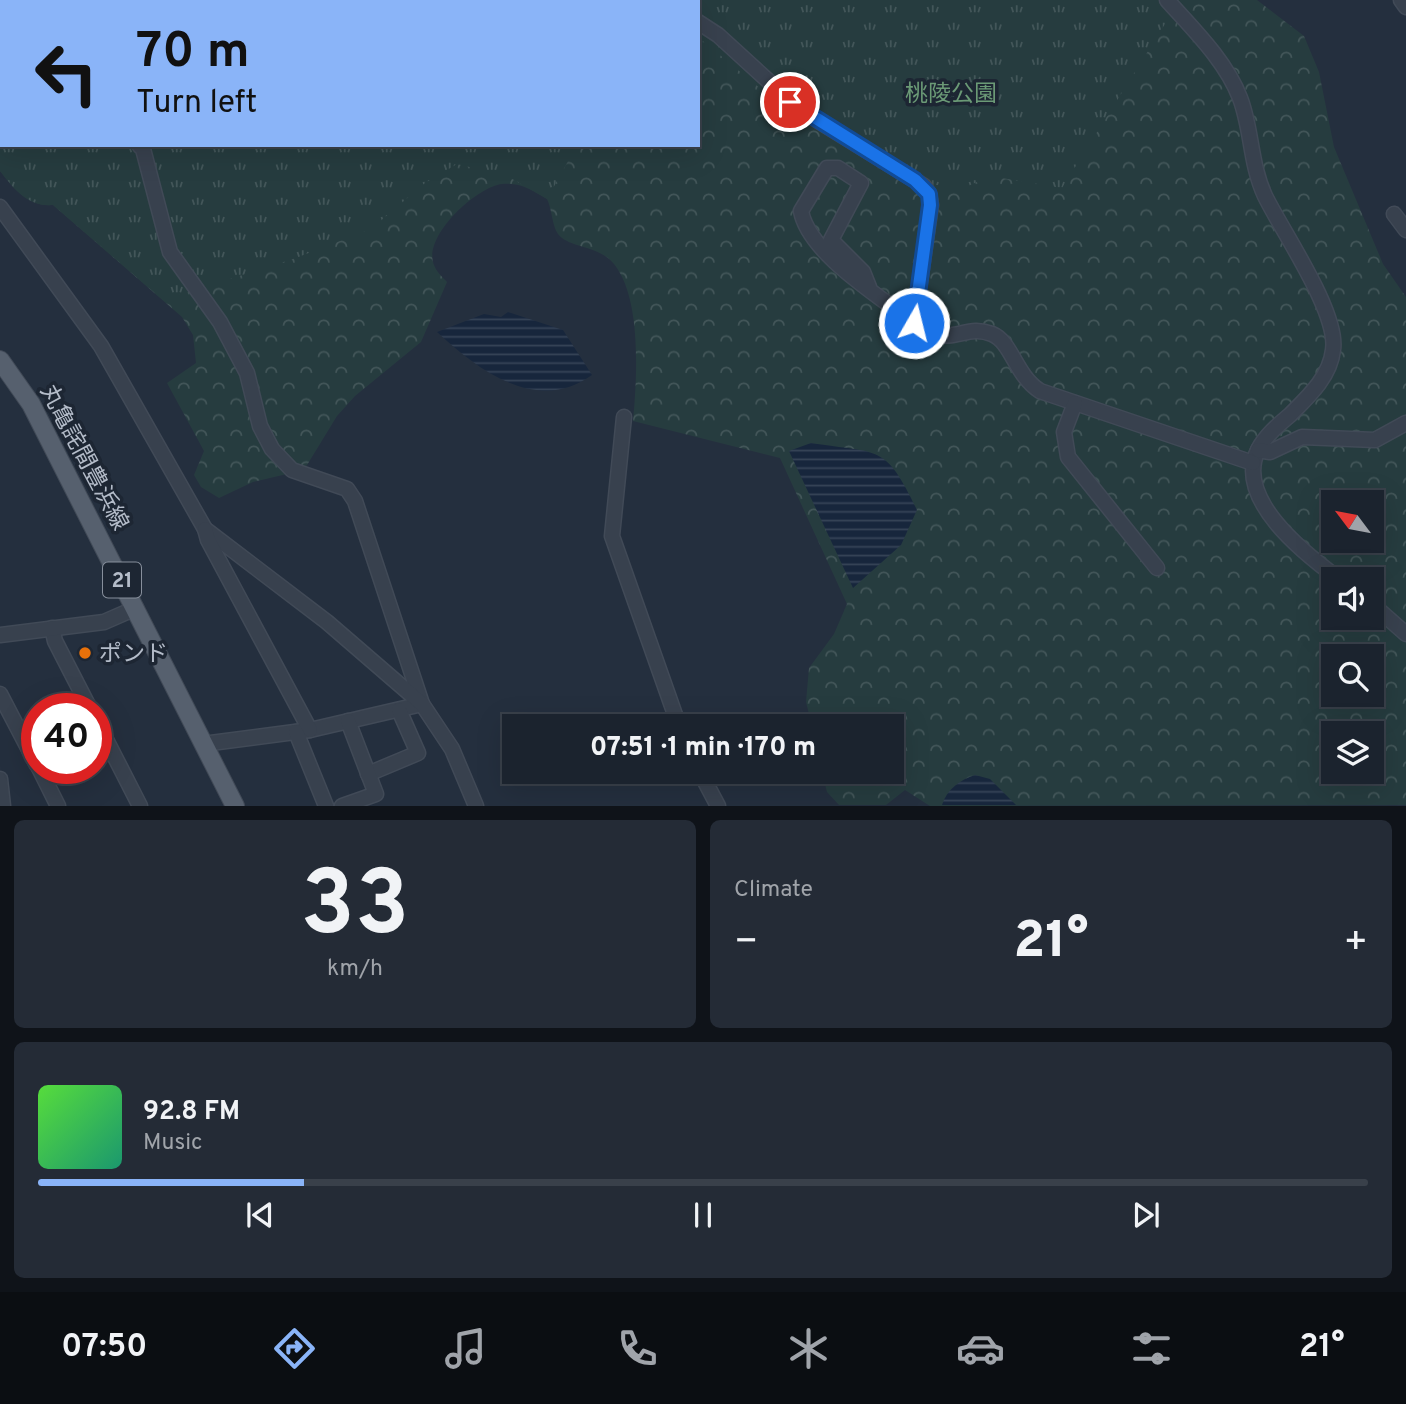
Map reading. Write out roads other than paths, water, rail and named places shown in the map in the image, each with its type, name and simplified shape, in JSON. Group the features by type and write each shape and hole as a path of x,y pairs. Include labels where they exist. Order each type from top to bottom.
{"main road":[{"name":"丸亀詫間豊浜線","path":"0,360 31,404 235,806"}],"street":[{"path":"1167,0 1216,57 1240,98 1253,162 1264,194 1302,262 1331,326 1334,349 1327,370 1312,394 1268,435 1256,456 1254,485 1259,501 1294,539 1326,567"},
{"path":"1401,0 1406,7"},
{"path":"700,23 718,35 799,109 924,186 929,194 930,205 914,323"},
{"path":"141,147 155,188 170,252 220,322 247,373 260,426 272,449 292,470 347,489 355,501 422,704"},
{"path":"869,287 863,272 831,240 861,183 838,168 827,168 802,211 803,220 821,247 856,280 869,287 914,323 939,337 975,332 992,334 1004,343 1028,383 1075,403 1256,456 1302,437 1375,440 1406,423"},
{"path":"0,207 101,346 205,529 208,540 303,731 326,806"},
{"path":"1394,215 1406,230"},
{"path":"1075,403 1065,432 1068,457 1157,568"},
{"path":"624,418 612,536 675,714"},
{"path":"205,529 327,622 422,704 452,748 476,806"},
{"path":"0,635 104,622 136,608"},
{"path":"1384,615 1406,634"},
{"path":"52,628 55,641 82,693"},
{"path":"0,694 21,734"},
{"path":"203,744 303,731 422,704"},
{"path":"368,774 418,753 398,710"},
{"path":"342,806 376,794 348,721"},
{"path":"112,751 140,806"},
{"path":"0,779 3,806"},
{"path":"47,784 58,806"},
{"path":"706,784 718,806"}],"water":[{"path":"508,312 563,330 592,375 571,386 550,390 530,389 509,383 490,373 437,332 484,314 501,317"},
{"path":"811,443 866,451 888,462 917,510 901,545 853,588 789,451"},
{"path":"975,775 990,779 1016,805 942,805 955,786"}],"place":[{"name":"ポンド","path":"85,653"}],"park label":[{"name":"桃陵公園","path":"951,93"}]}
